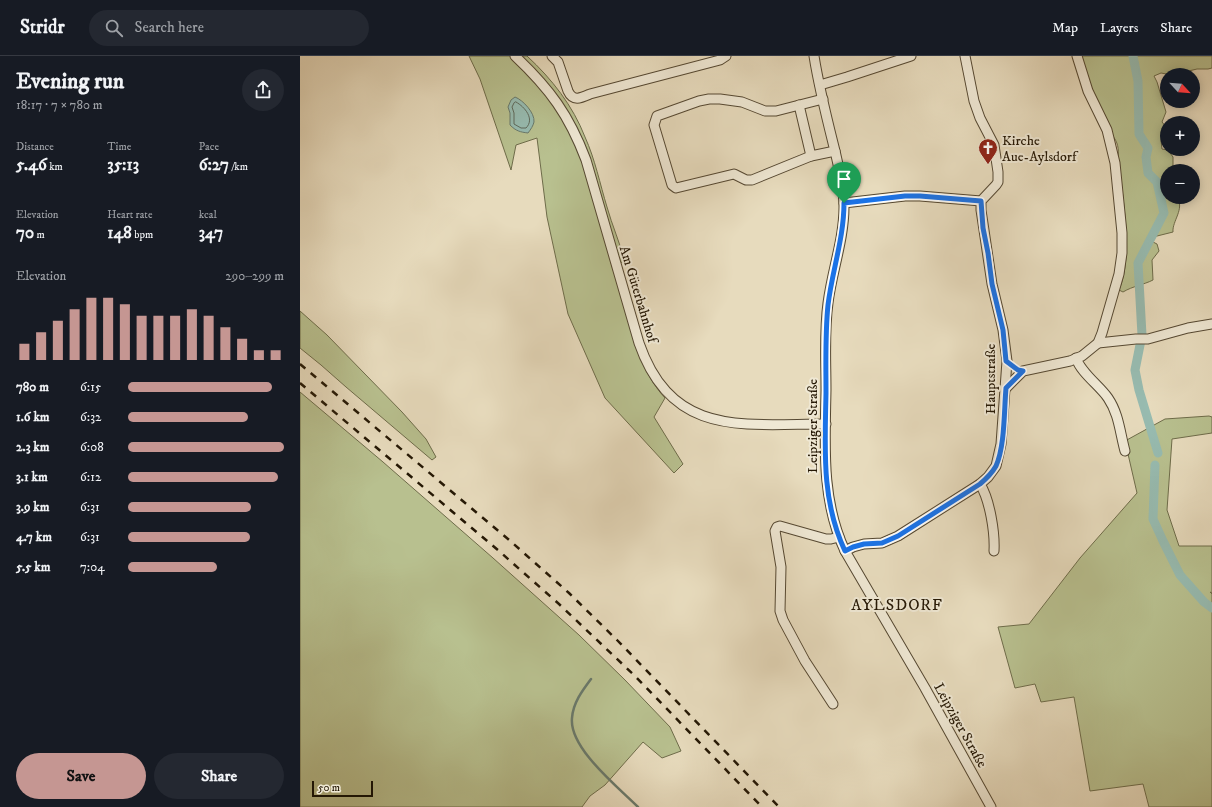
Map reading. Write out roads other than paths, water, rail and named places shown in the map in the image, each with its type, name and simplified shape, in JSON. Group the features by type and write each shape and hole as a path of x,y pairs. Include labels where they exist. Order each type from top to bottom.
{"street":[{"name":"Am Güterbahnhof","path":"515,56 554,98 569,121 576,136 587,166 639,343 650,369 662,388 688,409 702,416 718,421 752,424 826,424"},
{"path":"552,56 558,62 570,96 574,99 720,60 726,56"},
{"name":"Leipziger Straße","path":"814,56 835,151 844,203 842,230 827,317 826,479 833,518 845,551 918,675 991,807"},
{"path":"820,85 911,56"},
{"path":"844,203 905,196 981,201 996,185 998,182 998,172 994,145 980,118 974,101 965,56"},
{"path":"1006,361 1018,370 1023,371 1076,358 1088,352 1098,343 1102,333 1119,274 1122,248 1121,220 1115,163 1107,130 1088,91 1077,56"},
{"path":"823,99 776,111 765,111 742,102 709,99 699,101 657,116 654,125 672,185 676,188 734,174 746,180 752,180 811,156 835,151"},
{"path":"799,105 811,156"},
{"name":"Hauptstraße","path":"845,551 864,544 882,543 898,536 980,484 992,472 998,460 1001,444 1006,388 1006,361 1003,330 992,284 983,228 981,201"},
{"path":"1098,343 1148,339 1188,328 1212,324"},
{"path":"1076,358 1080,367 1102,391 1112,405 1118,420 1124,451"},
{"path":"1006,388 1023,371"},
{"path":"980,484 984,492 992,522 994,552"},
{"path":"833,704 791,638 783,620 780,611 782,571 776,535 777,527 784,527 826,539 839,537"}],"water":[{"path":"515,97 525,104 533,115 534,122 528,133 518,131 510,125 510,113 508,107 511,100"}],"waterway":[{"path":"1133,56 1138,81 1139,134 1148,148 1146,157 1148,173 1157,182 1164,213 1138,263 1142,335 1135,370 1139,390 1158,453"},
{"path":"1155,465 1153,519 1180,575 1204,602 1212,608"},
{"path":"591,679 581,693 574,707 572,718 573,730 578,742 596,766 638,807"}],"railway":[{"path":"300,364 508,539 569,593 617,640 779,807"},
{"path":"300,383 499,551 559,604 635,676 762,807"}],"place":[{"name":"Kirche Aue-Aylsdorf","path":"988,165"}],"district":[{"name":"AYLSDORF","path":"897,604"}]}
